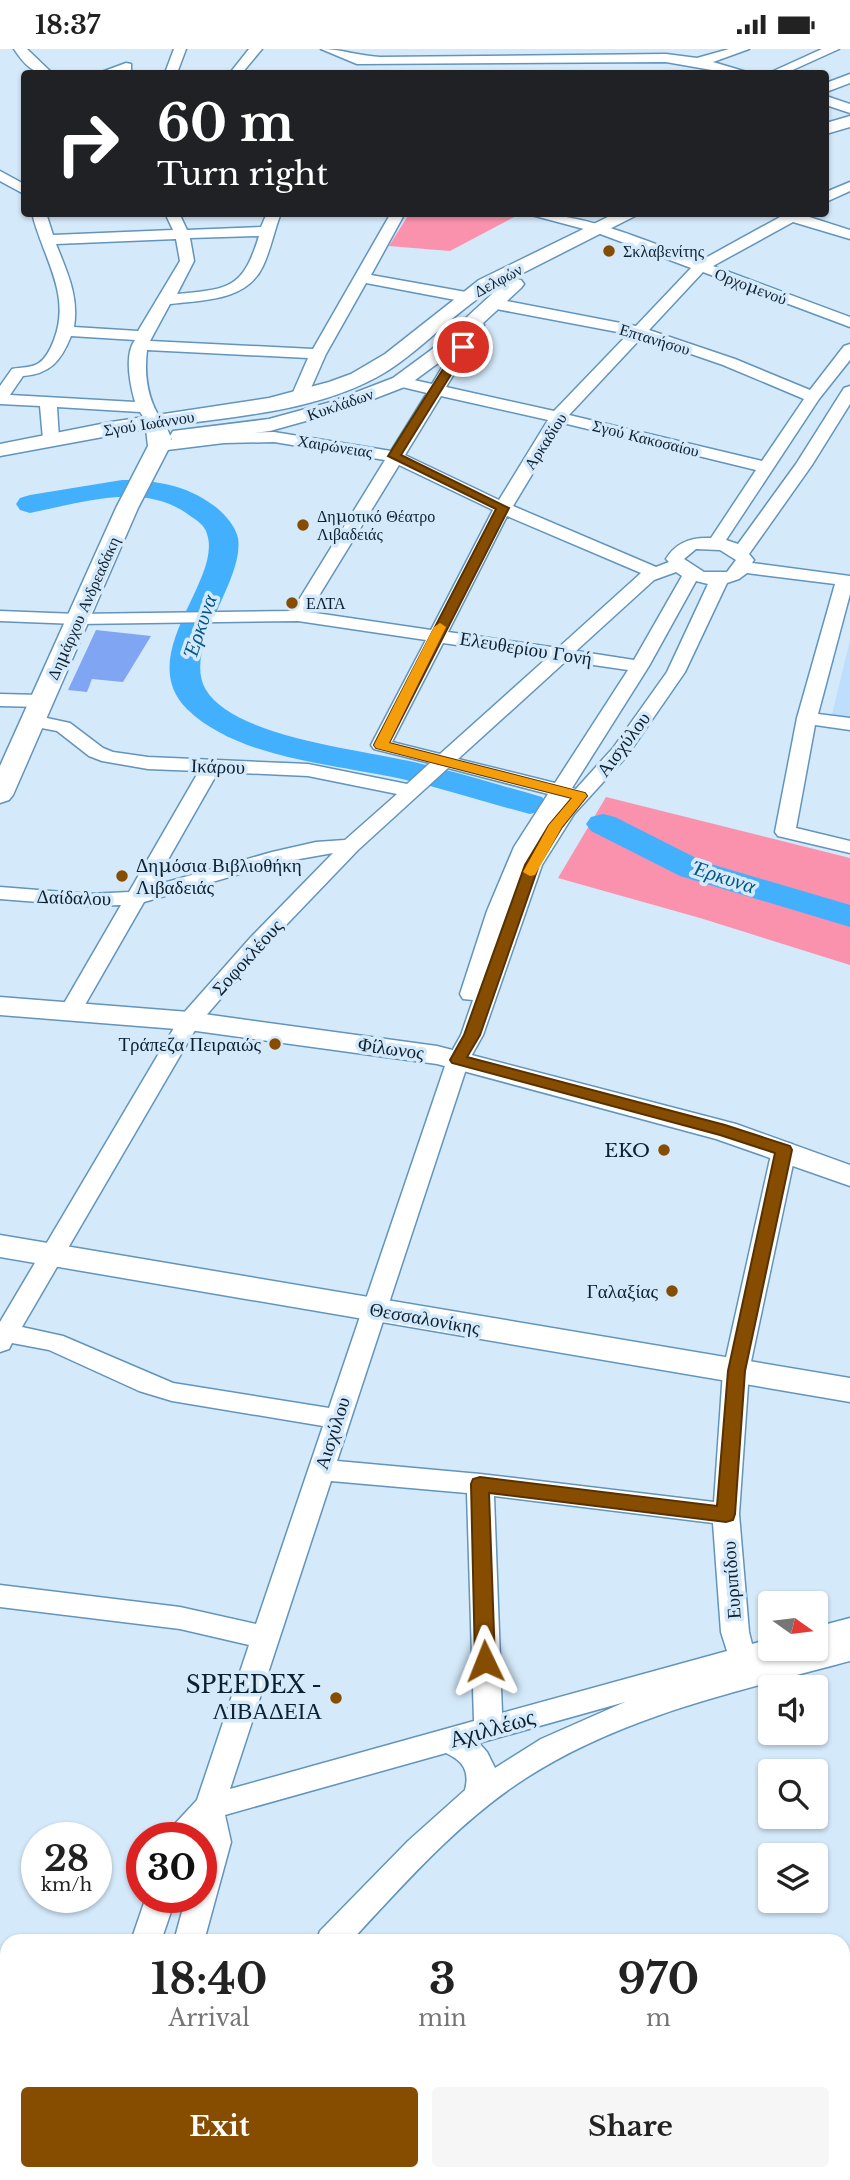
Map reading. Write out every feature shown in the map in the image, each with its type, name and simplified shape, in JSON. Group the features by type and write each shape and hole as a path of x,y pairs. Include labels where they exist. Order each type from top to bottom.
{"main road":[{"path":"829,128 850,121"},
{"name":"Δελφών","path":"299,397 358,378 381,366 466,297 624,217"},
{"name":"Κυκλάδων","path":"153,435 272,431 400,383 438,354 491,303 552,253"},
{"name":"Σγού Ιωάννου","path":"0,450 51,439 153,435 299,397"},
{"name":"Δημάρχου Ανδρεαδάκη","path":"0,795 127,508 153,435"},
{"name":"Φίλωνος","path":"0,1006 189,1021 458,1060 725,1131 784,1150 850,1176"},
{"name":"Θεσσαλονίκης","path":"0,1246 850,1390"}],"street":[{"path":"20,49 29,61 41,70"},
{"path":"172,70 180,49"},
{"path":"238,70 256,49"},
{"path":"327,49 357,60 442,62 646,57 693,61 730,70"},
{"path":"380,61 395,49"},
{"path":"431,70 454,49"},
{"path":"669,49 693,61 743,49"},
{"path":"783,70 833,49"},
{"path":"641,70 646,57"},
{"path":"558,70 562,59"},
{"path":"357,60 361,70"},
{"path":"116,70 126,67"},
{"path":"829,87 850,78"},
{"path":"829,101 850,109"},
{"path":"1,176 21,173"},
{"path":"1,176 21,188"},
{"path":"829,196 850,186"},
{"path":"0,373 36,371 49,365 66,331 69,314 61,272 46,240 39,217"},
{"path":"153,435 135,370 140,340 187,261 182,234 174,217"},
{"path":"165,300 228,290 248,280 255,268 272,217"},
{"path":"299,397 317,354 396,217"},
{"name":"Ορχομενού","path":"548,217 600,229 850,322"},
{"name":"Αρκαδίου","path":"427,778 381,745 503,508 558,417 700,267 787,217"},
{"path":"796,217 850,235"},
{"path":"46,240 266,231"},
{"path":"360,277 466,297"},
{"name":"Επτανήσου","path":"491,303 638,331 729,362 813,397"},
{"path":"298,616 476,325 475,318"},
{"path":"66,331 140,340 317,354"},
{"path":"850,349 813,397 716,543 742,560 847,581 807,718 785,832 850,847"},
{"path":"0,398 18,372"},
{"name":"Σγού Κακοσαίου","path":"400,383 558,417 768,468"},
{"path":"681,566 720,578 730,576 850,391"},
{"path":"0,398 48,400 153,435"},
{"path":"48,400 51,439"},
{"name":"Χαιρώνειας","path":"272,431 394,456 503,508 647,570"},
{"name":"Σοφοκλέους","path":"3,1338 189,1021 258,942 351,846 563,653 647,570 681,566 678,552 687,546 716,543"},
{"name":"Αισχύλου","path":"458,1060 458,1034 497,911 524,847 640,666 681,566"},
{"name":"Αισχύλου","path":"195,1822 209,1807 458,1060 472,1035 532,865 556,825 620,752 676,672 720,578"},
{"path":"0,616 77,619"},
{"name":"Ελευθερίου Γονή","path":"77,619 298,616 640,666"},
{"name":"Ικάρου","path":"0,700 37,711 96,753 109,757 211,767 427,778"},
{"path":"807,718 850,724"},
{"path":"69,1012 211,767"},
{"path":"427,778 559,791 580,796"},
{"name":"Δαίδαλου","path":"0,893 89,900 135,898 272,858 316,848 351,846"},
{"name":"Ευριπίδου","path":"745,1667 735,1632 726,1514 736,1371 784,1150"},
{"path":"3,1338 54,1342 172,1392 337,1419"},
{"path":"320,1469 480,1484 726,1514"},
{"path":"480,1484 488,1729"},
{"path":"0,1596 180,1618 265,1637"},
{"path":"828,1635 850,1629"},
{"name":"Αχιλλέως","path":"209,1807 488,1729 745,1667 850,1650"},
{"name":"Αχιλλέως","path":"338,1934 478,1796 516,1769 562,1742 745,1667 758,1659"},
{"path":"446,1741 460,1745 479,1761 483,1773 478,1796"},
{"name":"Αισχύλου","path":"209,1807 212,1822"},
{"path":"148,1934 156,1913"},
{"name":"Αισχύλου","path":"190,1934 196,1913"}],"shaded area":[{"path":"407,217 514,217 450,251 389,246"},
{"path":"850,640 850,722 831,719"},
{"path":"606,797 850,858 850,965 700,918 558,878"}],"building":[{"path":"96,630 151,636 123,682 92,679 87,692 68,690"}],"waterway":[{"name":"Έρκυνα","path":"30,504 99,491 146,489 168,492 189,501 208,515 220,529 223,550 215,578 192,633 185,671 188,687 197,701 217,717 267,740 402,769 530,804"},
{"name":"Έρκυνα","path":"603,824 692,869 850,916"}],"slow traffic":[{"path":"440,627 381,745 580,796 556,825 530,872"}],"place":[{"name":"Σκλαβενίτης","path":"609,251"},
{"name":"Δημοτικό Θέατρο Λιβαδειάς","path":"303,525"},
{"name":"ΕΛΤΑ","path":"292,603"},
{"name":"Δημόσια Βιβλιοθήκη Λιβαδειάς","path":"122,876"},
{"name":"Τράπεζα Πειραιώς","path":"275,1044"},
{"name":"EKO","path":"664,1150"},
{"name":"Γαλαξίας","path":"672,1291"},
{"name":"SPEEDEX - ΛΙΒΑΔΕΙΑ","path":"336,1698"}],"route":[{"path":"463,347 394,456 503,508 381,745 580,796 556,825 532,865 472,1035 458,1060 725,1131 784,1150 736,1371 726,1514 480,1484 485,1661"}]}
